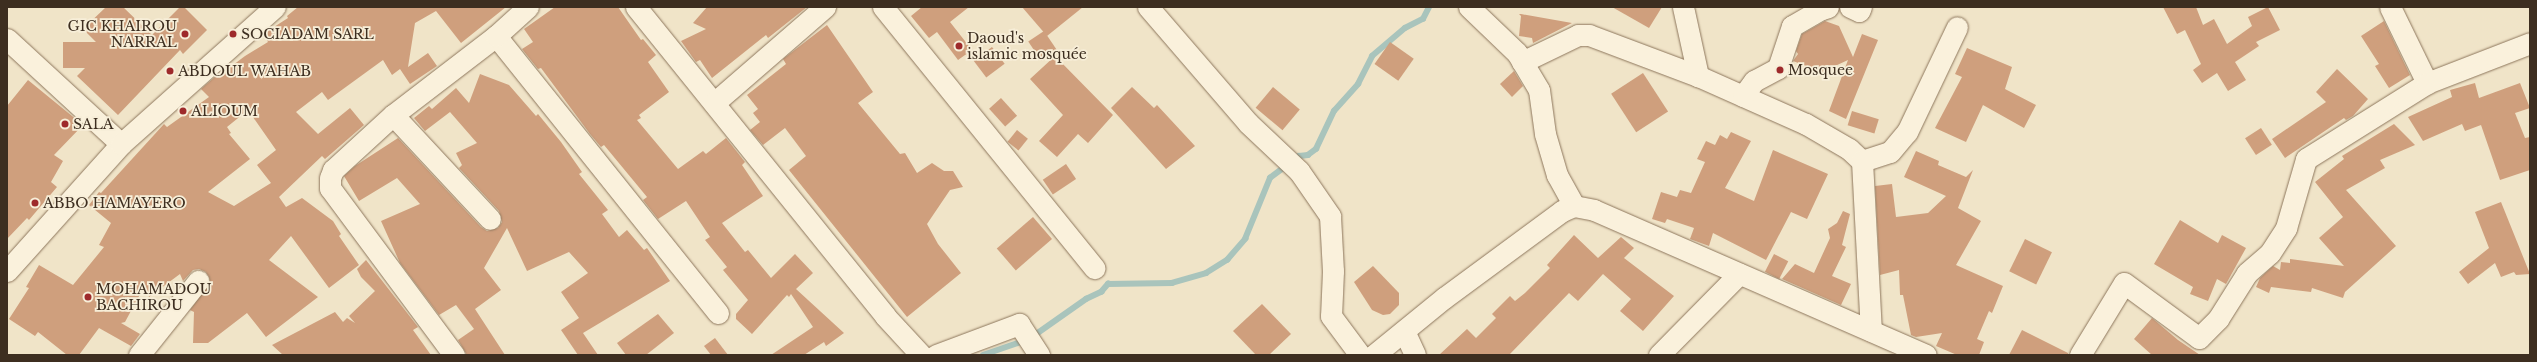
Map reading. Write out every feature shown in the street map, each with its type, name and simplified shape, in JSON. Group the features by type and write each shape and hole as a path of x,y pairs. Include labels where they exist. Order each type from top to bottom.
{"street":[{"path":"7,271 121,144 275,7"},
{"path":"454,355 330,188 330,178 333,170 393,115 496,36 528,7"},
{"path":"636,7 885,316 921,355"},
{"path":"714,103 825,7"},
{"path":"883,7 1094,268"},
{"path":"1148,7 1248,123 1299,171 1330,216 1333,271 1331,316 1360,355"},
{"path":"1469,7 1517,53 1540,90 1545,134 1557,176 1574,206"},
{"path":"1683,7 1698,76"},
{"path":"1743,96 1754,81 1778,68 1792,26 1822,8 1828,7"},
{"path":"1850,7 1859,10 1861,7"},
{"path":"2390,7 2427,83"},
{"path":"1862,161 1890,152 1906,132 1957,26"},
{"path":"1522,62 1578,35 1589,35 1698,76 1806,124 1849,149 1862,161 1871,331"},
{"path":"496,36 718,313"},
{"path":"7,39 121,144"},
{"path":"2080,355 2124,283 2199,338 2218,319 2247,273 2270,254 2286,228 2306,160 2427,83 2530,43"},
{"path":"393,115 490,219"},
{"path":"1374,355 1456,289 1562,211 1574,206 1594,210 1926,355"},
{"path":"1659,355 1739,274"},
{"path":"139,355 198,280"},
{"path":"936,355 1019,324 1036,352"},
{"path":"1404,331 1415,355"}],"building":[{"path":"106,7 123,7 152,35 180,7 184,7 207,30 183,54 180,50 118,115 77,76 85,68 63,68 63,42 96,42 83,29"},
{"path":"298,7 506,7 461,43 436,11 415,23 408,67 428,53 437,66 410,84 400,69 392,75 383,60 328,100 322,92 296,112 318,134 350,108 364,125 325,159 322,156 279,197 286,207 302,198 333,221 341,234 339,236 359,265 329,288 291,236 269,260 318,297 266,337 247,313 208,343 193,343 194,312 190,310 210,282 206,272 199,269 193,270 183,281 180,274 149,297 145,285 125,322 121,323 140,334 131,346 99,328 79,355 67,355 38,332 35,336 9,319 29,288 26,287 39,265 73,285 104,247 99,245 111,223 89,205 99,192 101,193 164,124 167,127 209,97 201,89 216,76 217,77 245,56 268,42 263,34 288,18 287,16","holes":["248,110 276,150 257,165 271,183 234,206 208,192 250,159 229,134 231,133 227,127"]},
{"path":"555,7 618,7 641,40 643,39 656,55 648,62 669,92 639,115 641,118 637,120 678,169 703,151 706,154 726,138 745,162 742,165 763,196 722,223 745,252 748,250 771,278 795,254 813,273 796,289 844,333 826,346 824,342 804,355 771,355 813,327 791,294 789,297 787,295 752,334 736,319 736,314 748,300 723,270 727,267 705,240 710,237 686,201 658,219 643,200 647,197 604,145 601,147 590,134 541,68 538,69 522,49 533,42 524,29"},
{"path":"707,7 807,7 768,38 766,35 712,78 700,60 696,62 681,41 706,29 693,23"},
{"path":"922,7 969,7 950,22 972,50 958,60 937,32 929,38 911,16"},
{"path":"1022,7 1083,7 1047,36"},
{"path":"1612,7 1662,7 1649,28"},
{"path":"2163,7 2196,7 2203,25 2214,19 2227,44 2252,26 2248,17 2268,7 2280,30 2256,42 2259,46 2235,62 2246,80 2228,91 2217,73 2202,83 2193,70 2201,64 2185,30 2177,34"},
{"path":"1519,14 1572,23 1533,43 1532,38 1519,36 1521,16"},
{"path":"1825,21 1839,26 1853,57 1862,34 1878,40 1846,119 1829,111 1848,60 1822,72 1793,61 1798,54 1796,51 1802,34"},
{"path":"2384,21 2410,75 2389,88 2375,66 2379,64 2361,36"},
{"path":"827,25 873,92 858,103 900,154 905,153 917,173 932,163 944,171 953,171 963,187 950,190 927,224 938,244 961,273 907,317 789,170 806,156 785,128 763,145 750,130 760,122 753,113 758,109 747,95 786,64 783,59"},
{"path":"1044,31 1057,50 1041,61 1028,42"},
{"path":"1390,42 1414,59 1398,81 1375,64"},
{"path":"992,47 1005,64 986,78 974,61"},
{"path":"1967,48 2012,67 2005,89 2036,105 2024,128 1983,105 1966,142 1935,128 1962,77 1955,74"},
{"path":"1055,56 1113,115 1088,143 1078,134 1057,157 1039,141 1063,115 1030,79"},
{"path":"2337,69 2368,99 2353,116 2346,120 2344,118 2285,158 2272,139 2326,102 2316,92"},
{"path":"1514,71 1523,86 1512,97 1500,84"},
{"path":"1643,73 1668,112 1636,132 1611,94"},
{"path":"480,74 509,85 536,116 538,114 561,142 582,172 579,174 608,210 602,214 619,237 627,230 644,250 647,248 670,281 583,333 598,355 578,355 561,330 579,318 561,292 588,273 569,252 527,271 507,228 484,268 501,290 475,309 505,355 467,355 458,340 474,329 456,305 439,315 400,263 381,221 420,204 397,178 359,201 344,176 355,166 398,138 481,227 487,231 498,228 502,222 499,211 459,168 462,165 456,153 477,143 450,112 425,131 414,118 429,106 432,109 456,88 469,103"},
{"path":"28,80 83,125 54,155 63,161 51,182 57,187 29,220 27,218 7,239 7,106"},
{"path":"2475,83 2479,98 2520,83 2530,108 2515,113 2525,138 2530,137 2530,170 2500,180 2481,125 2465,131 2462,124 2423,141 2408,117 2452,97 2450,90"},
{"path":"1132,87 1154,108 1157,105 1195,146 1166,169 1111,108"},
{"path":"1273,87 1300,109 1282,130 1256,108"},
{"path":"1001,98 1017,116 1005,127 989,109"},
{"path":"1852,111 1879,119 1874,134 1848,125"},
{"path":"2394,124 2415,145 2380,160 2385,168 2346,190 2396,246 2345,292 2343,298 2312,288 2311,292 2271,287 2269,293 2256,287 2260,278 2273,266 2280,270 2281,262 2290,263 2290,259 2344,266 2319,238 2343,217 2315,182 2344,159 2342,156"},
{"path":"2261,128 2272,145 2256,155 2245,138"},
{"path":"1017,130 1028,139 1018,150 1008,142"},
{"path":"1731,132 1751,141 1725,188 1754,201 1773,150 1828,174 1807,219 1791,212 1766,260 1713,233 1709,246 1690,239 1694,228 1667,219 1665,223 1652,219 1661,192 1677,197 1680,190 1691,193 1705,162 1697,159 1706,141 1715,145 1720,135 1727,139"},
{"path":"1916,151 1939,161 1938,165 1966,177 1973,170 1958,208 1981,221 1956,265 2003,286 1992,313 1989,311 1977,339 1984,342 1979,355 1957,355 1936,346 1942,333 1916,337 1911,335 1903,295 1900,295 1899,270 1880,275 1875,186 1892,184 1896,217 1928,213 1946,196 1904,177"},
{"path":"1066,164 1076,179 1053,195 1043,180"},
{"path":"2501,202 2530,274 2516,275 2514,272 2501,277 2495,263 2468,284 2459,272 2489,248 2475,212"},
{"path":"1843,211 1850,214 1842,245 1846,247 1832,276 1851,284 1841,305 1782,279 1795,264 1814,273 1830,238 1828,229 1837,223"},
{"path":"1033,217 1052,239 1016,270 997,248"},
{"path":"2180,220 2218,243 2222,235 2246,248 2226,284 2217,279 2208,301 2190,294 2193,287 2154,264"},
{"path":"1574,235 1598,258 1621,237 1634,248 1624,258 1674,296 1643,331 1620,311 1631,299 1603,274 1578,301 1569,293 1509,355 1439,355 1467,329 1476,338 1496,318 1492,314 1510,296 1515,301 1550,268 1547,265"},
{"path":"2025,239 2052,252 2036,285 2009,271"},
{"path":"1774,254 1788,261 1779,279 1765,272"},
{"path":"366,260 418,327 413,330 431,355 283,355 272,345 335,312 343,322 347,318 355,323 349,316 375,291 361,277 357,269"},
{"path":"1373,266 1399,293 1399,305 1390,314 1383,315 1372,310 1354,282"},
{"path":"1262,304 1291,334 1269,355 1256,355 1233,331"},
{"path":"658,314 674,333 646,355 626,355 617,343"},
{"path":"2152,318 2178,340 2200,355 2152,355 2134,339"},
{"path":"2022,330 2068,353 2068,355 2009,355"},
{"path":"715,338 728,355 711,355 704,346"}],"waterway":[{"path":"1294,160 1299,156 1308,155 1316,149 1334,111 1358,84 1372,56 1405,28 1423,19 1429,7"},
{"path":"1032,337 1086,299 1101,292 1108,284 1172,283 1206,273 1227,260 1245,239 1270,178 1287,165"},
{"path":"983,355 1024,341"}],"place":[{"name":"GIC KHAIROU NARRAL","path":"185,34"},
{"name":"SOCIADAM SARL","path":"233,34"},
{"name":"Daoud's islamic mosquée","path":"959,46"},
{"name":"Mosquee","path":"1780,70"},
{"name":"ABDOUL WAHAB","path":"170,71"},
{"name":"ALIOUM","path":"183,111"},
{"name":"SALA","path":"65,124"},
{"name":"ABBO HAMAYERO","path":"35,203"},
{"name":"MOHAMADOU BACHIROU","path":"88,297"}]}
